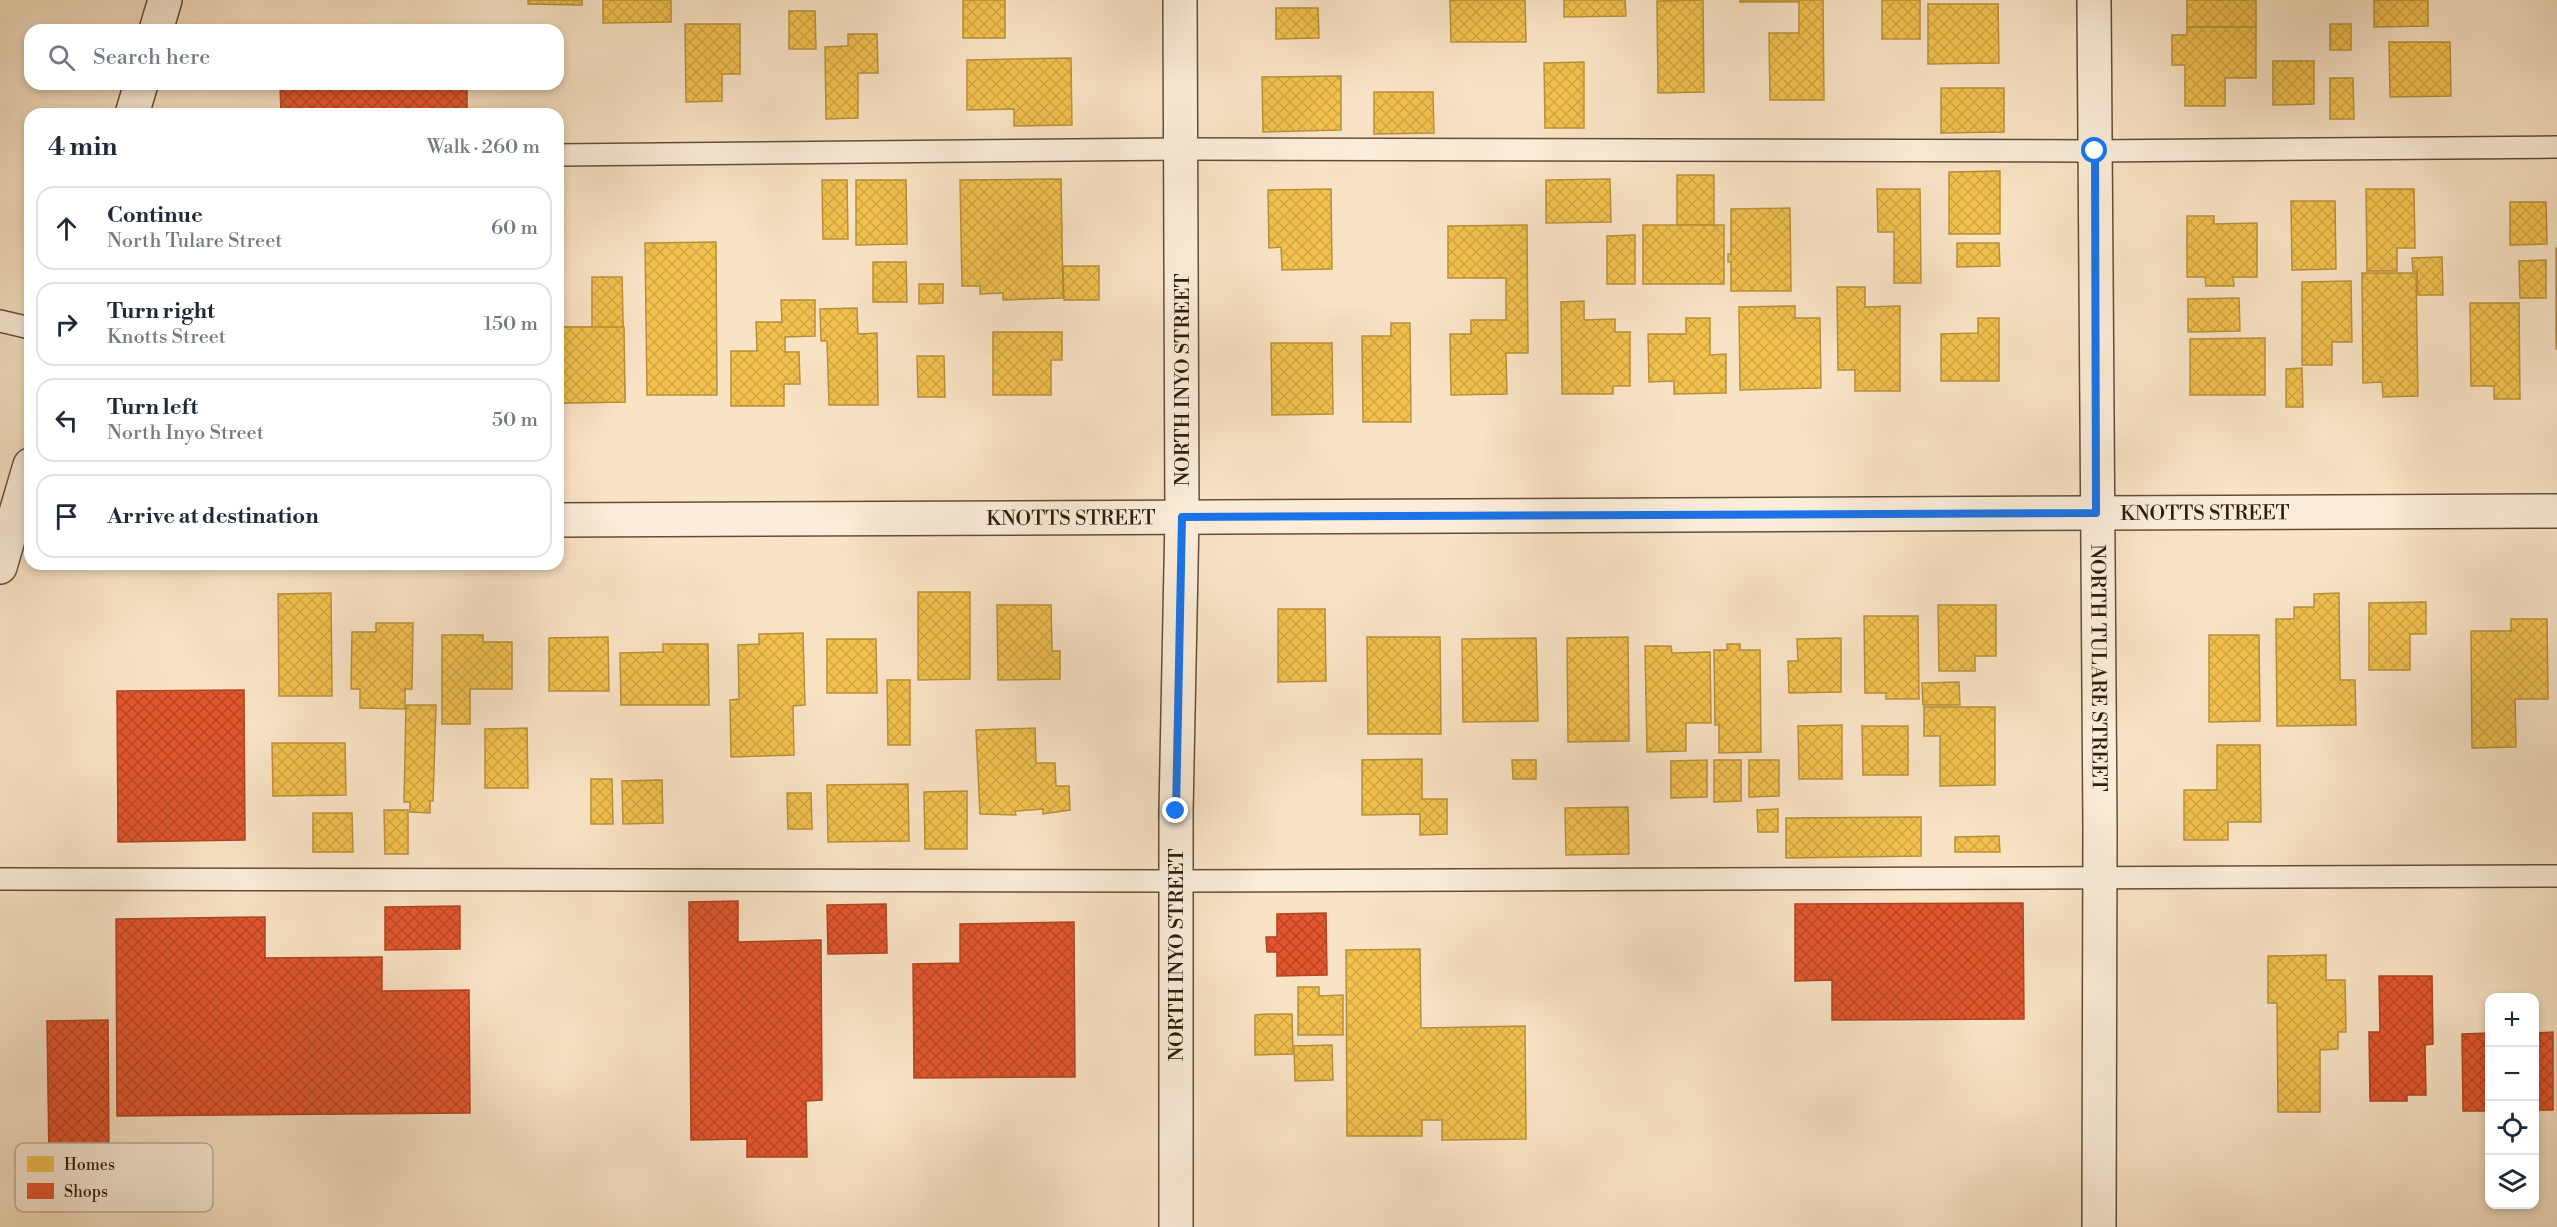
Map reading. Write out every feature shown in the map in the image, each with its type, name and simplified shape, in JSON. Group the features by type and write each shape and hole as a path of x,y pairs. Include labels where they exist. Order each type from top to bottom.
{"street":[{"path":"158,24 165,0"},
{"name":"NORTH INYO STREET","path":"1176,1227 1176,881 1182,517 1180,0"},
{"name":"NORTH TULARE STREET","path":"2094,0 2100,879 2099,1227"},
{"path":"134,108 139,90"},
{"name":"KNOTTS STREET","path":"564,520 2557,512"},
{"path":"0,567 22,522"}],"lane":[{"path":"564,155 1180,149 2095,151 2557,147"},
{"path":"0,321 24,327"},
{"path":"0,879 1176,881 2557,876"}],"building: Homes":[{"path":"528,0 582,0 582,5 528,4"},
{"path":"603,0 671,0 671,22 603,23"},
{"path":"963,0 1005,0 1005,38 963,38"},
{"path":"1450,0 1525,0 1526,42 1451,42"},
{"path":"1564,0 1625,0 1626,16 1564,17"},
{"path":"1703,0 1704,92 1658,93 1657,1"},
{"path":"1740,0 1823,0 1824,100 1770,100 1769,33 1799,33 1799,2 1740,2"},
{"path":"1882,0 1920,0 1920,39 1882,39"},
{"path":"2187,0 2256,0 2256,27 2187,27"},
{"path":"2374,0 2428,0 2428,26 2374,27"},
{"path":"1928,4 1998,4 1999,63 1928,64"},
{"path":"1276,8 1318,8 1319,38 1276,39"},
{"path":"789,11 815,11 816,49 789,49"},
{"path":"685,24 740,24 740,74 722,74 722,101 686,102"},
{"path":"2330,24 2351,24 2351,50 2330,50"},
{"path":"2187,27 2256,27 2256,78 2225,78 2225,106 2185,106 2185,65 2172,65 2172,35 2187,35"},
{"path":"848,34 877,34 878,73 858,73 858,118 826,119 825,47 848,46"},
{"path":"2389,42 2450,42 2451,96 2390,97"},
{"path":"1071,58 1072,125 1014,126 1014,109 967,110 967,60"},
{"path":"2273,61 2314,61 2314,104 2273,105"},
{"path":"1584,62 1584,128 1545,128 1544,63"},
{"path":"1341,76 1341,130 1263,132 1262,77"},
{"path":"2330,78 2353,78 2354,119 2330,119"},
{"path":"1941,88 2004,88 2004,132 1941,133"},
{"path":"1374,92 1433,92 1434,133 1374,134"},
{"path":"2000,171 2000,234 1949,234 1949,172"},
{"path":"1677,175 1714,175 1714,225 1677,225"},
{"path":"1061,179 1063,298 1003,300 1003,293 980,294 980,286 962,286 960,180"},
{"path":"1610,179 1611,222 1546,223 1546,180"},
{"path":"822,180 847,180 848,239 823,239"},
{"path":"856,180 906,180 907,244 856,245"},
{"path":"1331,189 1332,269 1282,270 1281,247 1269,248 1268,190"},
{"path":"1877,189 1920,189 1921,283 1894,283 1894,232 1878,232"},
{"path":"2366,189 2414,189 2415,248 2397,248 2397,271 2367,271"},
{"path":"2291,201 2335,201 2336,269 2292,270"},
{"path":"2510,202 2546,202 2547,244 2510,245"},
{"path":"1790,208 1791,291 1731,291 1731,262 1728,262 1728,254 1731,254 1731,209"},
{"path":"2187,216 2214,216 2214,224 2257,223 2257,277 2233,277 2234,286 2206,286 2205,277 2187,277"},
{"path":"1527,225 1528,353 1506,353 1507,394 1451,395 1450,334 1471,334 1471,320 1506,320 1506,278 1448,278 1448,226"},
{"path":"1643,225 1724,225 1724,284 1643,284"},
{"path":"1635,235 1635,284 1607,284 1607,236"},
{"path":"716,242 717,395 647,395 645,243"},
{"path":"1957,243 1999,243 2000,266 1957,267"},
{"path":"2556,248 2557,248 2556,350"},
{"path":"2442,257 2443,295 2418,295 2417,271 2413,271 2412,258"},
{"path":"2546,260 2546,298 2520,298 2519,261"},
{"path":"873,262 906,262 907,302 873,302"},
{"path":"1063,266 1099,266 1099,300 1064,300"},
{"path":"2362,273 2416,273 2418,396 2383,397 2382,382 2363,383"},
{"path":"592,277 622,277 625,402 564,403 564,327 592,327"},
{"path":"2351,281 2352,342 2332,342 2332,365 2302,365 2302,282"},
{"path":"919,284 943,284 943,303 919,304"},
{"path":"1837,287 1865,287 1865,307 1900,306 1900,391 1855,391 1855,370 1838,370"},
{"path":"2239,298 2240,331 2188,332 2188,299"},
{"path":"781,300 815,300 815,336 785,337 785,352 799,352 800,384 784,384 784,406 731,406 731,351 757,351 756,322 782,322"},
{"path":"1584,301 1584,320 1615,319 1615,332 1630,332 1630,386 1613,386 1613,394 1562,394 1561,302"},
{"path":"2470,303 2519,303 2520,399 2494,399 2494,386 2471,386"},
{"path":"1795,306 1795,318 1820,318 1821,388 1740,390 1739,307"},
{"path":"857,308 858,334 877,333 878,405 829,405 827,341 821,341 820,309"},
{"path":"1686,318 1710,318 1710,355 1726,354 1726,393 1674,394 1674,381 1649,382 1648,334 1686,334"},
{"path":"1978,318 1999,318 1999,381 1941,381 1941,334 1978,333"},
{"path":"1391,323 1410,323 1411,422 1363,422 1362,336 1391,336"},
{"path":"564,327 624,327 625,402 564,403"},
{"path":"993,332 1062,332 1062,360 1051,360 1051,395 993,395"},
{"path":"2265,338 2265,395 2190,395 2190,339"},
{"path":"1271,343 1332,343 1333,414 1272,415"},
{"path":"917,356 944,356 945,397 918,397"},
{"path":"2302,368 2303,407 2286,407 2286,369"},
{"path":"918,592 970,592 970,679 918,680"},
{"path":"331,593 332,696 279,696 278,594"},
{"path":"2339,593 2340,680 2355,680 2356,725 2277,726 2276,619 2294,619 2294,607 2314,607 2314,594"},
{"path":"2426,602 2426,634 2410,634 2410,670 2369,670 2369,603"},
{"path":"997,605 1051,605 1052,651 1060,651 1060,679 998,680"},
{"path":"1938,605 1996,605 1996,656 1975,656 1975,671 1939,671"},
{"path":"1278,609 1325,609 1326,681 1278,682"},
{"path":"1864,616 1918,616 1919,699 1886,699 1886,693 1865,693"},
{"path":"2511,619 2547,619 2548,699 2515,699 2516,747 2472,748 2471,631 2511,631"},
{"path":"376,623 413,623 412,689 405,689 405,709 360,708 360,689 351,689 352,632 376,632"},
{"path":"803,633 805,705 793,706 794,755 731,757 730,700 739,699 738,645 759,644 759,634"},
{"path":"442,635 483,635 483,642 512,642 512,689 470,689 470,724 442,724"},
{"path":"2209,635 2259,635 2260,721 2209,722"},
{"path":"608,637 609,691 549,691 549,638"},
{"path":"1367,637 1440,637 1441,734 1368,734"},
{"path":"1628,637 1629,741 1568,742 1567,638"},
{"path":"1536,638 1538,721 1463,722 1462,639"},
{"path":"1841,638 1841,692 1789,693 1788,661 1798,661 1797,639"},
{"path":"827,639 876,639 877,693 827,693"},
{"path":"663,644 708,644 709,705 621,705 620,653 663,652"},
{"path":"1727,644 1740,644 1740,650 1760,650 1761,752 1719,753 1719,725 1715,725 1714,650 1727,650"},
{"path":"1645,646 1671,646 1672,653 1710,652 1711,723 1686,723 1686,751 1647,752"},
{"path":"887,680 910,680 910,745 888,745"},
{"path":"1959,682 1960,705 1923,705 1922,683"},
{"path":"406,705 436,705 433,801 430,801 430,813 410,812 410,802 404,802"},
{"path":"1924,707 1995,707 1995,785 1940,786 1940,736 1924,736"},
{"path":"1842,725 1842,779 1799,779 1798,726"},
{"path":"1862,726 1908,726 1908,775 1863,775"},
{"path":"527,728 528,788 485,788 485,729"},
{"path":"1035,728 1036,763 1055,763 1056,786 1069,786 1070,810 1043,814 1043,809 1015,811 1016,815 980,814 976,730"},
{"path":"272,743 345,743 346,795 273,796"},
{"path":"2217,745 2260,745 2261,822 2228,822 2228,840 2184,840 2184,790 2217,790"},
{"path":"1422,759 1422,799 1447,799 1447,834 1420,835 1420,814 1362,815 1362,760"},
{"path":"1512,760 1536,760 1536,779 1513,779"},
{"path":"1707,760 1707,797 1671,798 1671,761"},
{"path":"1714,760 1741,760 1741,801 1714,802"},
{"path":"1749,760 1779,760 1779,796 1749,797"},
{"path":"591,779 612,779 613,824 591,824"},
{"path":"662,780 663,823 623,824 622,781"},
{"path":"908,784 909,841 828,842 827,785"},
{"path":"967,791 967,849 925,849 924,792"},
{"path":"787,793 811,793 812,829 788,829"},
{"path":"1628,807 1629,854 1566,855 1565,808"},
{"path":"1778,809 1778,832 1758,832 1757,810"},
{"path":"384,810 408,810 408,854 385,854"},
{"path":"313,813 352,813 353,852 313,852"},
{"path":"1921,817 1921,856 1786,858 1786,818"},
{"path":"1999,836 2000,852 1955,852 1955,837"},
{"path":"1420,949 1421,1028 1525,1026 1526,1139 1442,1140 1442,1120 1422,1120 1422,1136 1347,1136 1346,950"},
{"path":"2326,955 2326,980 2345,980 2346,1032 2338,1032 2338,1049 2320,1050 2320,1112 2278,1112 2277,1003 2268,1003 2268,956"},
{"path":"1298,987 1319,987 1319,996 1343,995 1343,1035 1298,1035"},
{"path":"1292,1014 1293,1054 1255,1055 1255,1015"},
{"path":"1332,1045 1333,1080 1295,1081 1294,1046"}],"building: Shops":[{"path":"280,90 467,90 467,108 281,108"},
{"path":"244,690 245,840 118,842 117,691"},
{"path":"738,901 738,942 821,940 822,1100 806,1101 807,1157 747,1157 747,1139 691,1140 689,902"},
{"path":"2023,903 2024,1019 1832,1020 1832,980 1795,981 1795,904"},
{"path":"886,904 887,953 828,954 827,905"},
{"path":"460,906 460,949 385,950 385,907"},
{"path":"1326,913 1327,975 1277,976 1277,952 1267,952 1266,937 1277,937 1277,914"},
{"path":"265,917 265,958 382,957 382,991 469,990 470,1113 117,1116 116,919"},
{"path":"1074,922 1075,1077 914,1078 913,964 960,963 960,924"},
{"path":"2379,976 2432,976 2433,1044 2425,1045 2426,1095 2407,1095 2407,1101 2370,1101 2369,1032 2380,1032"},
{"path":"108,1020 109,1143 49,1143 47,1021"},
{"path":"2553,1032 2553,1110 2539,1110 2539,1033"},
{"path":"2485,1033 2485,1111 2463,1111 2462,1034"}],"route":[{"path":"1176,811 1182,517 2096,513 2095,151"}]}
